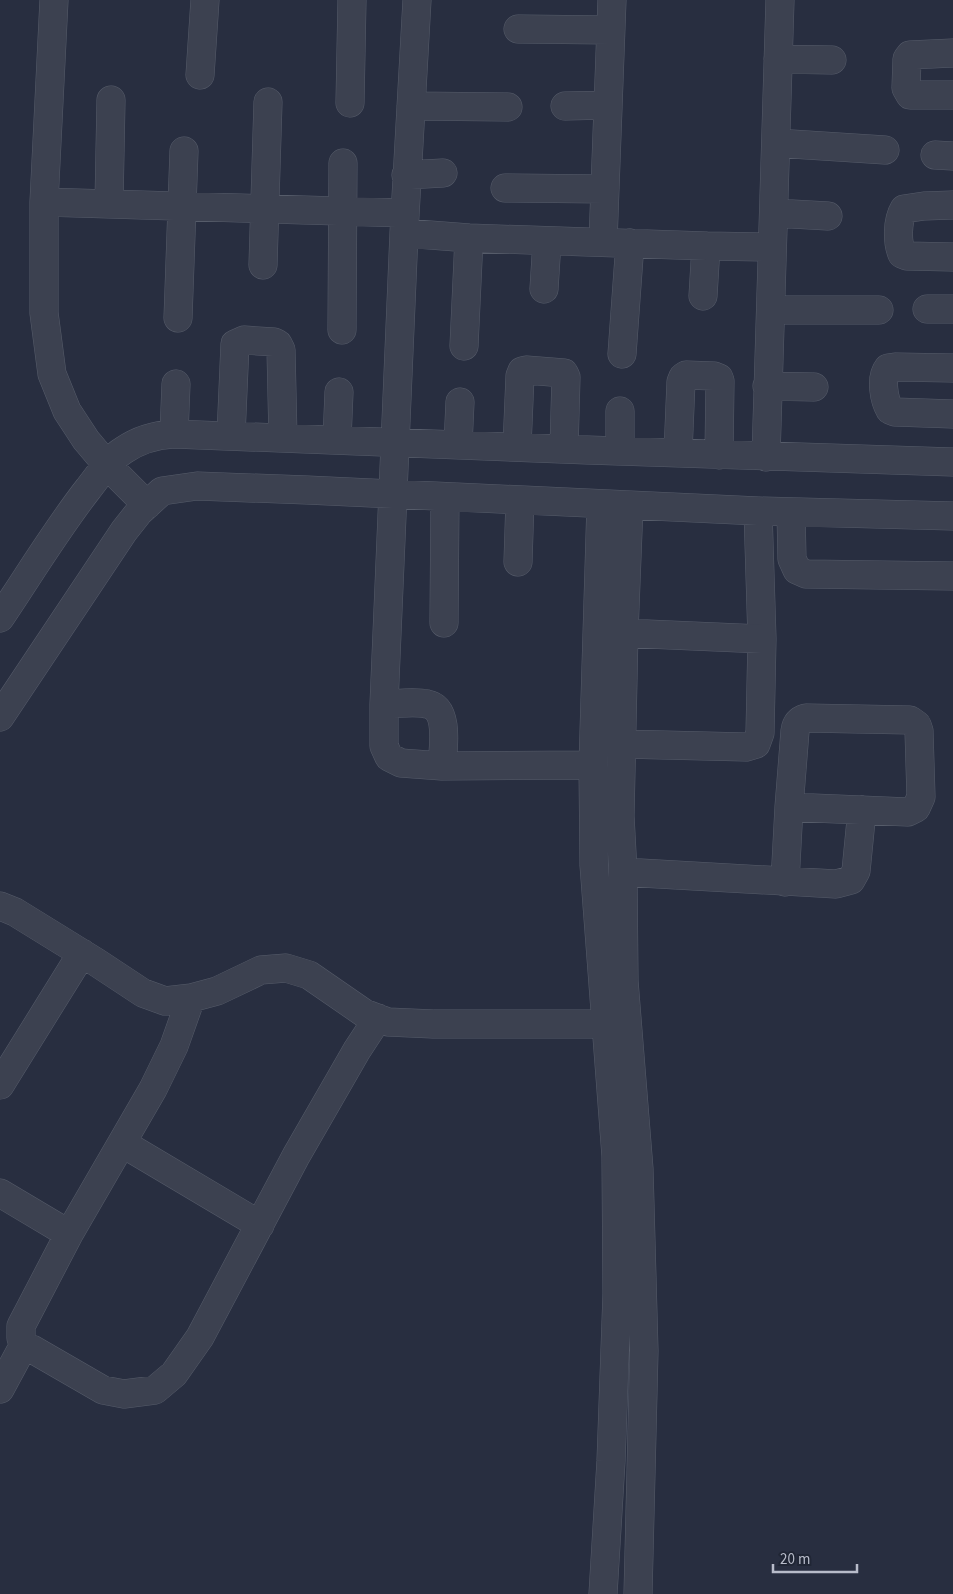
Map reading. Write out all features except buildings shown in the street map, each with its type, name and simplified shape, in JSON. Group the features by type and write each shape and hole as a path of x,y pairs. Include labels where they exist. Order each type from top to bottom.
{"lane":[{"path":"54,0 44,202 44,313 52,374 67,411 86,440 107,465 147,505"},
{"path":"200,75 205,0"},
{"path":"350,102 352,0"},
{"path":"417,0 406,175 394,441 384,746 389,757 400,763 442,766 593,765"},
{"path":"603,242 612,0"},
{"path":"766,457 780,0"},
{"path":"518,29 610,30"},
{"path":"953,53 910,55 907,59 906,88 910,95 953,95"},
{"path":"778,59 832,60"},
{"path":"109,204 111,100"},
{"path":"263,265 268,102"},
{"path":"565,106 608,105"},
{"path":"411,106 508,107"},
{"path":"776,143 885,150"},
{"path":"178,318 184,151"},
{"path":"342,330 344,163"},
{"path":"406,175 444,173"},
{"path":"505,188 605,189"},
{"path":"44,202 344,210 469,238 772,247"},
{"path":"953,206 924,206 904,209 899,220 900,249 902,254 907,256 953,257"},
{"path":"774,213 828,216"},
{"path":"464,346 469,238"},
{"path":"544,289 547,241"},
{"path":"622,354 630,243"},
{"path":"703,296 706,246"},
{"path":"771,310 879,310"},
{"path":"231,436 235,344 244,340 274,342 278,344 281,350 283,438"},
{"path":"953,368 895,367 888,368 884,373 886,404 890,410 895,412 953,414"},
{"path":"517,447 520,376 522,371 526,370 564,373 566,377 564,449"},
{"path":"678,453 682,377 686,375 714,376 719,378 720,381 719,455"},
{"path":"174,434 176,384"},
{"path":"767,386 814,387"},
{"path":"337,440 340,392"},
{"path":"458,445 460,402"},
{"path":"620,411 620,452"},
{"path":"0,618 74,507 107,465 122,451 140,440 161,435 394,441 620,452 953,462"},
{"path":"0,717 124,531 162,491 197,486 758,511 953,516"},
{"path":"444,623 445,497"},
{"path":"518,562 520,500"},
{"path":"602,504 593,765 594,865 616,1156 617,1294 611,1461 603,1594"},
{"path":"629,505 620,816 623,872 624,981 638,1169 644,1351 638,1594"},
{"path":"622,744 746,747 756,744 760,733 762,639 758,511"},
{"path":"791,512 792,559 797,570 806,574 953,576"},
{"path":"624,633 762,639"},
{"path":"384,704 428,704 440,713 443,720 442,766"},
{"path":"785,882 789,807 795,731 799,720 806,718 910,720 917,725 919,731 921,797 920,803 916,808 908,812 789,807"},
{"path":"623,872 836,884 850,880 856,871 862,810"},
{"path":"0,906 15,912 143,993 166,1001 191,998 218,991 261,970 286,968 309,976 364,1013 388,1022 433,1024 607,1024"},
{"path":"0,1085 82,954"},
{"path":"25,1348 21,1338 21,1326 69,1234 153,1089 174,1046 191,998"},
{"path":"0,1388 20,1352 25,1348 32,1349 103,1390 124,1394 155,1390 174,1374 200,1337 296,1156 378,1018"},
{"path":"122,1143 260,1225"},
{"path":"0,1192 69,1234"}]}
